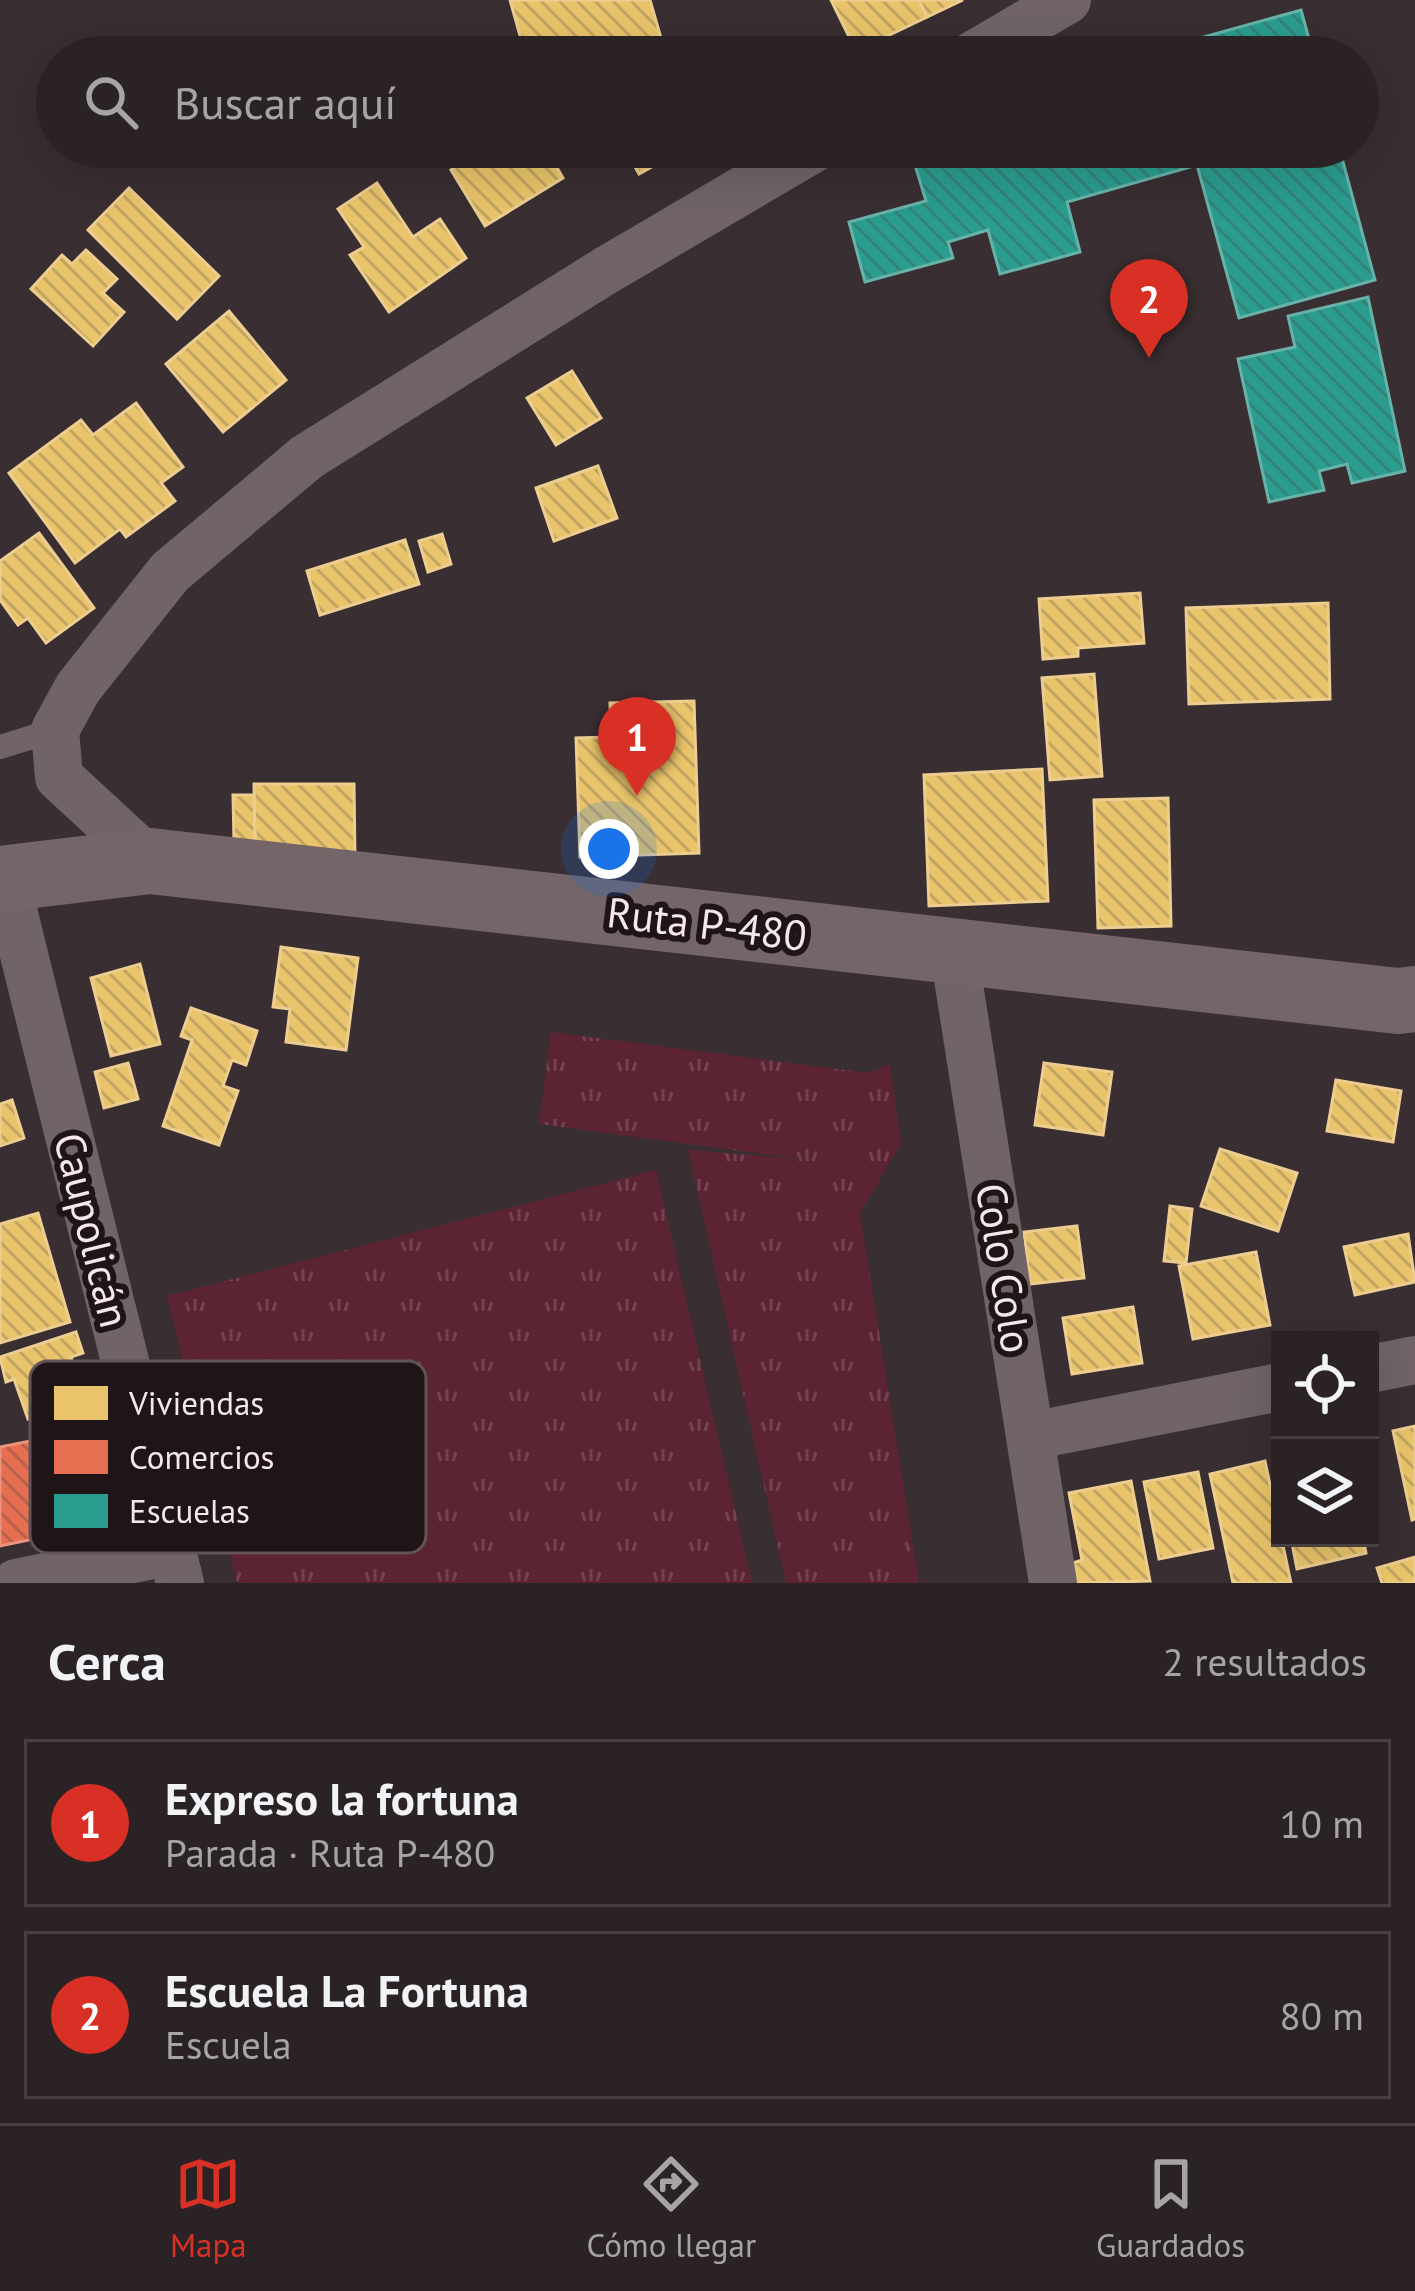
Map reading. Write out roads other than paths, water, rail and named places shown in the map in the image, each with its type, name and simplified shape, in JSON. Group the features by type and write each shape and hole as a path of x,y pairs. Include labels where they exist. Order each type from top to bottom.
{"street":[{"path":"1006,36 1067,0"},
{"path":"150,861 59,777 55,730 78,688 170,572 307,457 604,271 780,168"},
{"name":"Ruta P-480","path":"2,878 150,861 1398,1001 1415,999"},
{"name":"Caupolicán","path":"2,878 124,1361"},
{"name":"Colo Colo","path":"954,952 1053,1583"},
{"path":"1379,1367 1415,1360"},
{"path":"1031,1436 1271,1389"},
{"path":"16,1583 176,1567"}],"lane":[{"path":"0,747 55,730"}],"place":[{"name":"Escuela La Fortuna","path":"1149,358"},
{"name":"Expreso la fortuna","path":"637,796"}]}
